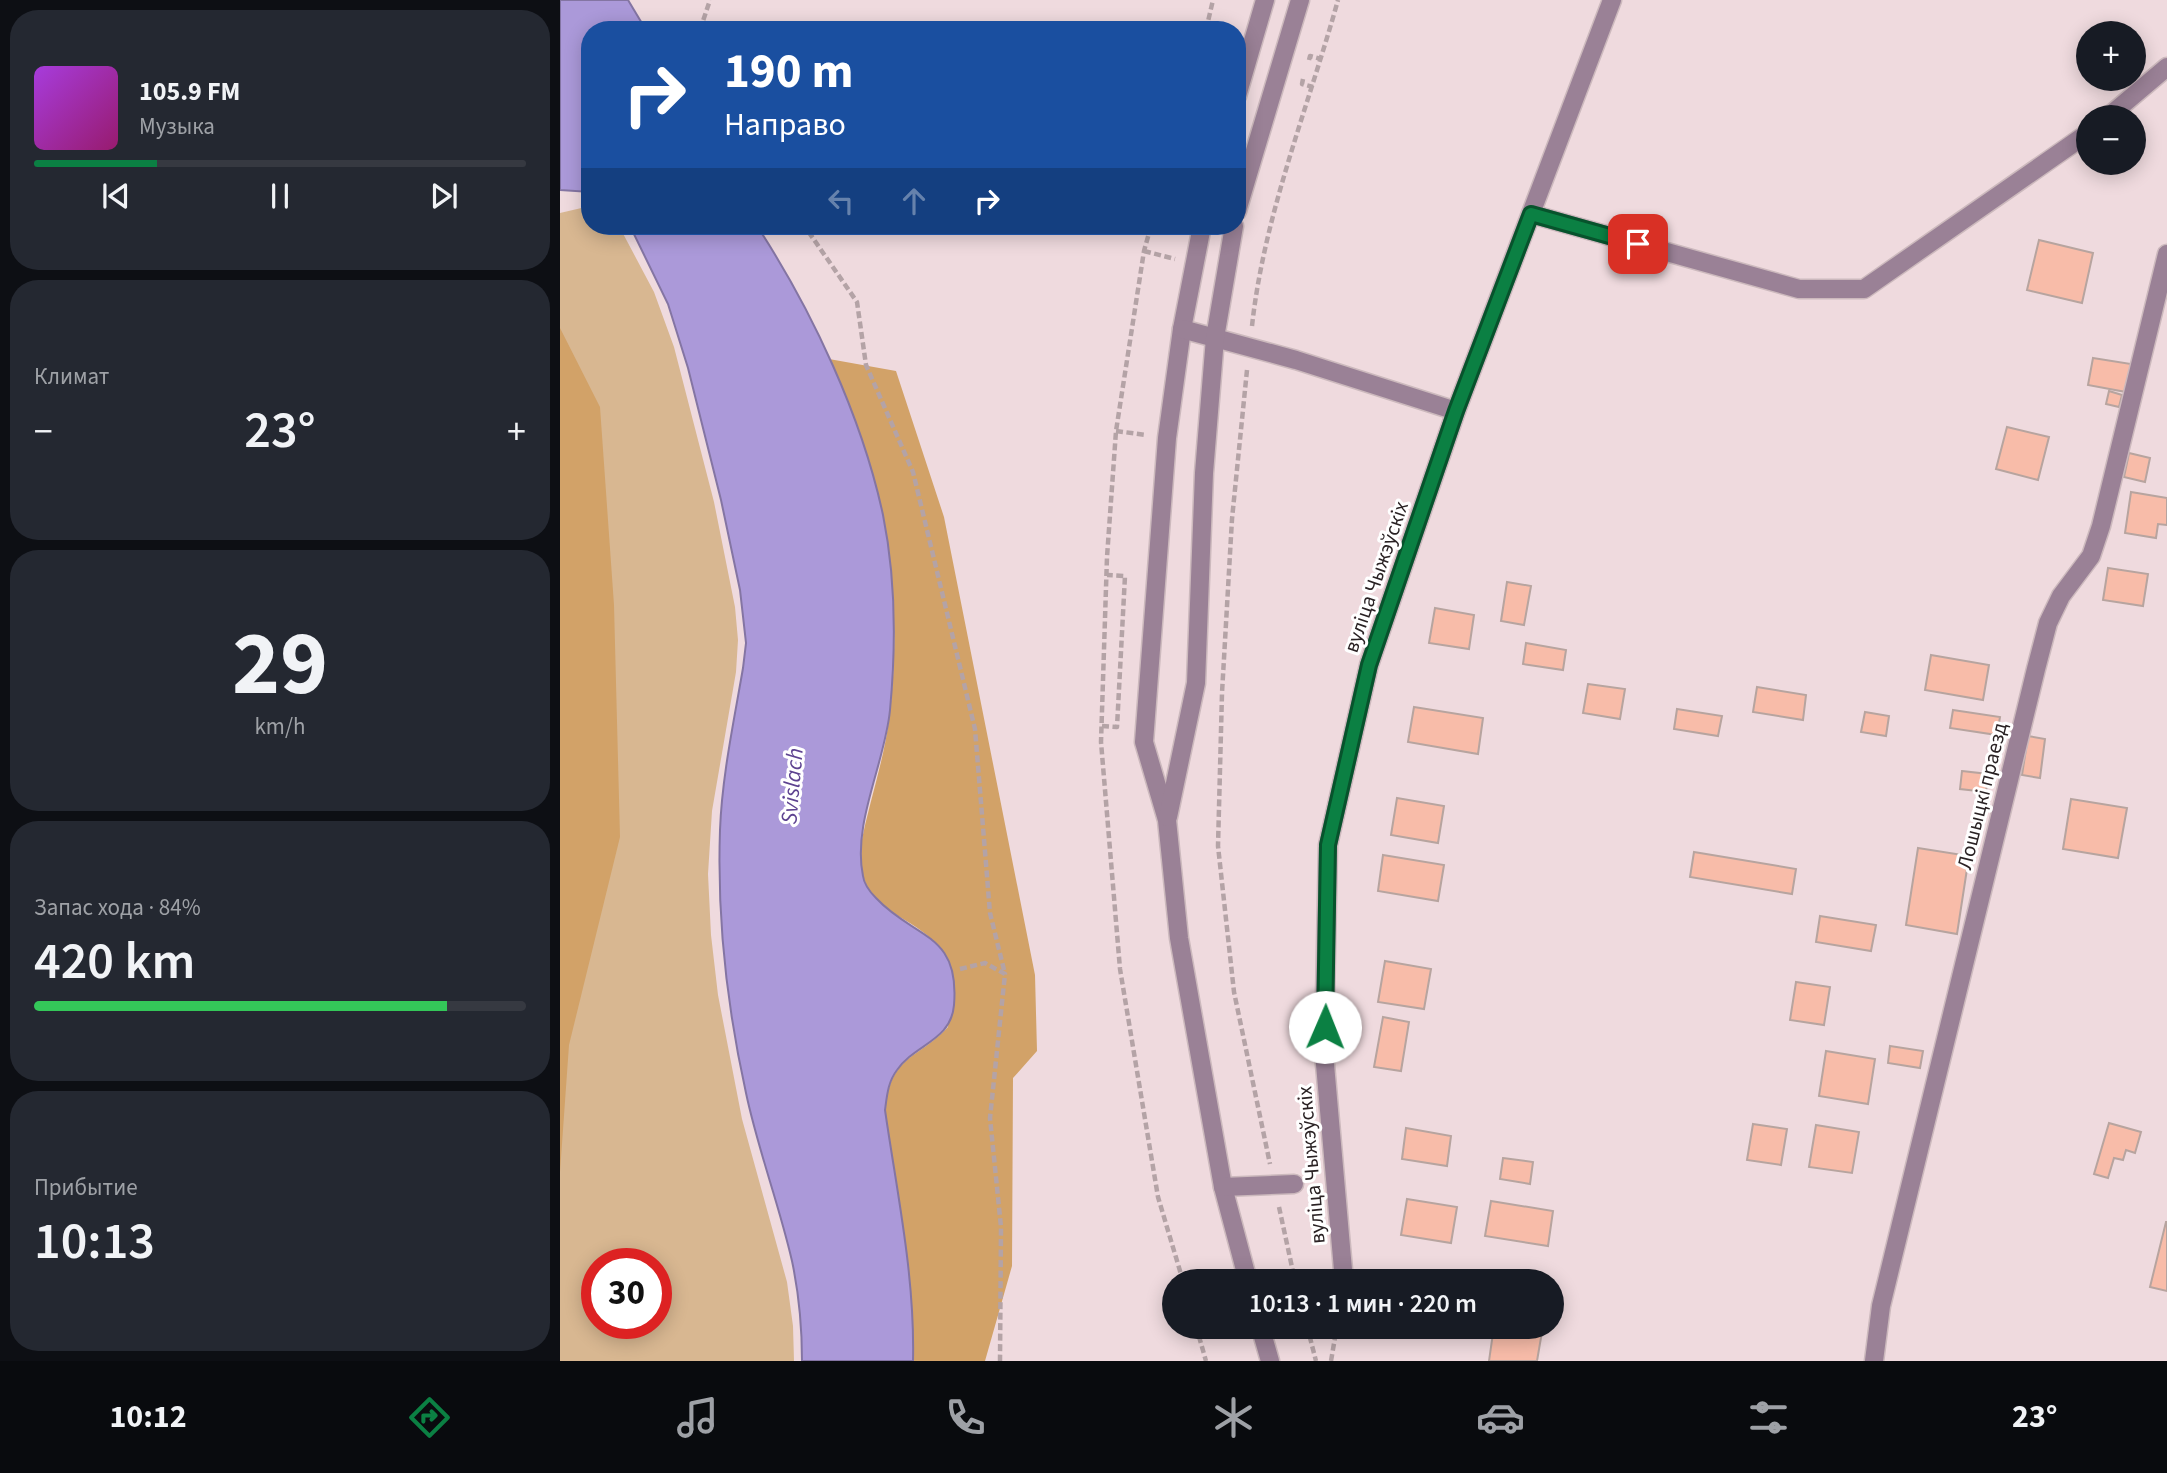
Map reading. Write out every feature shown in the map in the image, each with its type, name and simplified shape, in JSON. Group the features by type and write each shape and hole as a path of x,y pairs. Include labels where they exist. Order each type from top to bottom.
{"street":[{"path":"1246,65 1265,0"},
{"path":"1246,181 1300,0"},
{"name":"вуліца Чыжэўскіх","path":"1343,1269 1324,1053 1328,845 1369,665 1456,411 1612,0"},
{"path":"2122,105 2167,67"},
{"path":"1531,214 1798,289 1864,289 2076,141"},
{"path":"1200,235 1182,329 1167,438 1144,743 1167,820 1179,938 1223,1186 1245,1269"},
{"path":"1167,820 1196,683 1204,473 1215,338 1232,235"},
{"name":"Лошыцкі праезд","path":"1874,1361 1884,1293 2048,623 2061,596 2091,556 2101,526 2167,254"},
{"path":"1182,329 1250,346 1456,411"},
{"path":"1223,1186 1294,1184"},
{"path":"1264,1339 1270,1361"}],"path":[{"path":"703,21 710,0"},
{"path":"1208,21 1213,0"},
{"path":"1293,1269 1234,992 1218,846 1222,693 1232,519 1257,281 1270,226 1338,0"},
{"path":"1313,87 1302,84 1310,56 1321,59"},
{"path":"811,235 857,302 866,365 913,472 975,729 990,913 1004,974 990,1118 1001,1227 1000,1361"},
{"path":"1102,726 1117,727 1125,576 1106,575"},
{"path":"960,969 985,963 1004,974"},
{"path":"1200,1339 1206,1361"},
{"path":"1310,1339 1316,1361"},
{"path":"1331,1361 1335,1339"}],"shaded area":[{"path":"581,208 581,235 624,235 654,292 674,347 714,502 735,607 738,640 736,672 712,811 708,874 711,935 718,995 742,1119 787,1282 794,1361 560,1361 560,213"},
{"path":"560,328 600,407 614,605 620,837 569,1045 560,1172"},
{"path":"829,359 896,371 944,517 1035,975 1037,1051 1013,1078 1012,1266 985,1361 913,1361 905,1241 885,1110 888,1092 899,1068 948,1027 952,974 946,955 927,935 875,898 867,886 862,868 861,844 889,719 894,624 885,535 875,491 863,447"}],"water":[{"path":"560,0 628,0 641,21 581,21 581,191 560,190"},
{"name":"Svislach","path":"634,235 762,235 797,293 833,365 862,440 883,515 894,612 893,662 887,730 862,836 863,876 876,898 942,950 950,963 954,981 954,1005 946,1027 904,1061 897,1070 887,1094 885,1110 908,1266 913,1361 802,1361 800,1311 794,1273 746,1093 729,995 722,929 719,863 721,810 746,643 740,590 688,368 668,304"}],"building":[{"path":"2039,240 2093,253 2082,303 2027,290"},
{"path":"2093,358 2131,364 2126,392 2088,385"},
{"path":"2109,391 2122,395 2119,407 2106,404"},
{"path":"2007,427 2049,437 2038,480 1996,469"},
{"path":"2129,453 2150,458 2145,482 2124,477"},
{"path":"2131,492 2167,498 2167,525 2158,524 2156,538 2125,533"},
{"path":"2108,568 2148,574 2143,606 2103,600"},
{"path":"1507,582 1531,586 1524,625 1501,621"},
{"path":"1435,608 1474,615 1469,649 1429,643"},
{"path":"1526,643 1566,650 1563,670 1523,664"},
{"path":"1931,655 1989,665 1983,700 1925,690"},
{"path":"1588,684 1625,689 1620,719 1583,713"},
{"path":"1757,687 1806,695 1803,720 1753,712"},
{"path":"1414,707 1483,718 1478,754 1408,742"},
{"path":"1677,709 1722,716 1718,736 1674,729"},
{"path":"1953,710 2000,717 1997,735 1950,728"},
{"path":"1865,712 1889,716 1886,736 1861,732"},
{"path":"2028,736 2045,739 2040,778 2022,775"},
{"path":"1962,771 1988,774 1986,792 1960,789"},
{"path":"1397,798 1444,806 1438,843 1391,835"},
{"path":"2071,799 2127,808 2118,858 2063,849"},
{"path":"1918,848 1969,856 1957,934 1906,925"},
{"path":"1694,852 1796,869 1792,894 1690,877"},
{"path":"1383,855 1444,865 1438,901 1378,891"},
{"path":"1820,916 1876,925 1871,951 1816,942"},
{"path":"1385,961 1431,969 1424,1009 1378,1002"},
{"path":"1796,982 1830,987 1824,1025 1790,1020"},
{"path":"1383,1017 1409,1022 1401,1071 1374,1067"},
{"path":"1890,1046 1923,1051 1920,1068 1888,1063"},
{"path":"1826,1051 1875,1059 1868,1104 1819,1096"},
{"path":"2109,1123 2141,1132 2135,1153 2126,1150 2123,1160 2114,1158 2108,1178 2094,1174"},
{"path":"1753,1124 1787,1129 1781,1165 1747,1160"},
{"path":"1816,1125 1859,1132 1852,1173 1809,1167"},
{"path":"1406,1128 1451,1136 1447,1166 1402,1159"},
{"path":"1503,1158 1533,1162 1530,1184 1500,1179"},
{"path":"1407,1199 1457,1207 1451,1243 1401,1235"},
{"path":"1491,1201 1553,1211 1548,1246 1485,1236"},
{"path":"2167,1222 2167,1291 2150,1287"},
{"path":"1492,1339 1541,1339 1537,1361 1489,1361"}],"route":[{"path":"1325,1027 1328,845 1369,665 1456,411 1531,214 1638,244"}]}
